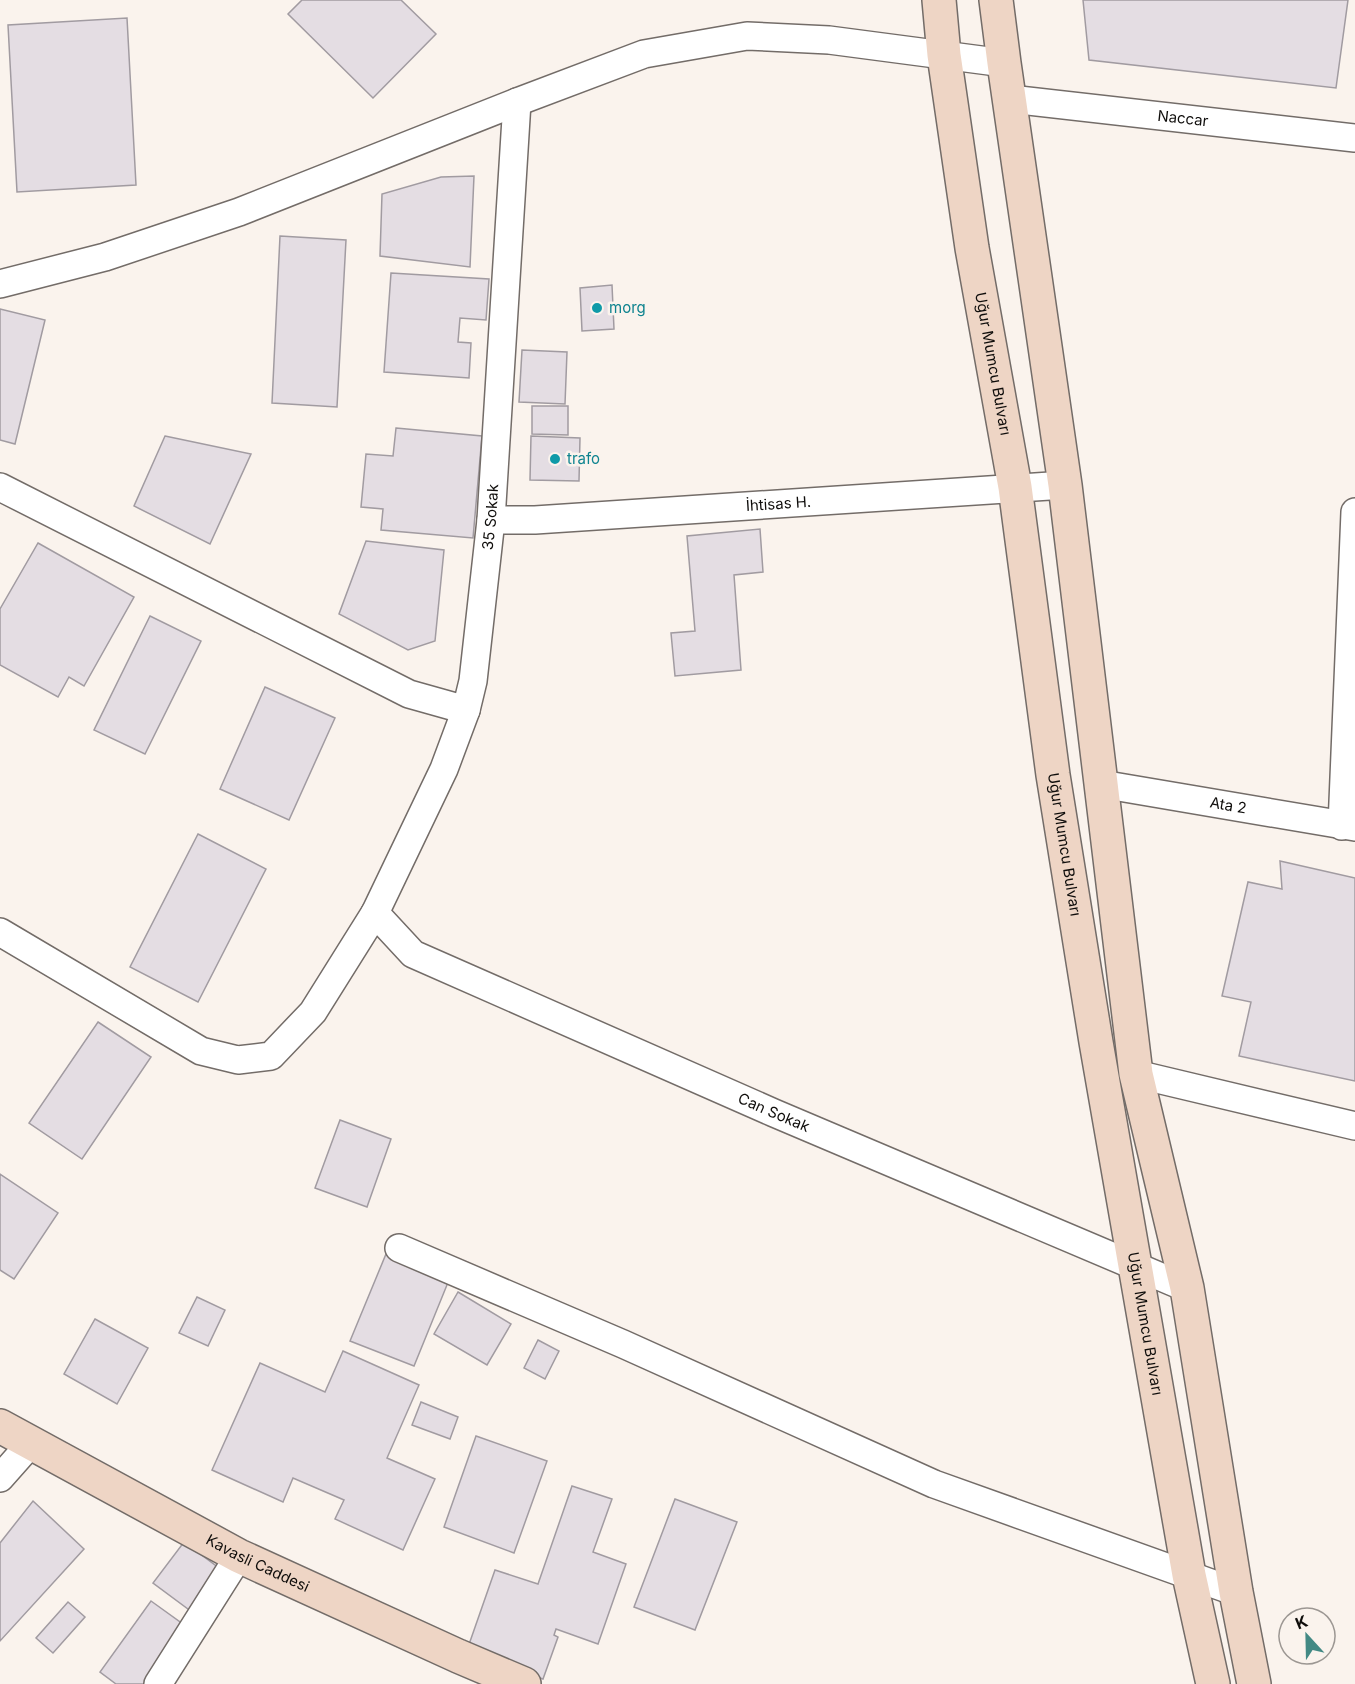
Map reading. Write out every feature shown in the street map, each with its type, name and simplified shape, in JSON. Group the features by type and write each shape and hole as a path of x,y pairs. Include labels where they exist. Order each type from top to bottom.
{"street":[{"name":"Uğur Mumcu Bulvarı","path":"939,0 944,55 972,248 1015,488 1055,787 1096,1042 1189,1575 1213,1684"},
{"path":"996,0 1065,484 1136,1074 1187,1288 1236,1592 1254,1684"},
{"path":"0,284 105,257 239,212 644,54 747,36 829,40 1004,63"},
{"name":"Naccar","path":"1010,99 1355,138"},
{"name":"35 Sokak","path":"0,932 201,1051 238,1060 271,1056 312,1012 375,913 444,769 466,710 473,681 491,520 517,102"},
{"name":"İhtisas H.","path":"491,520 535,520 1065,484"},
{"path":"0,487 409,694 466,710"},
{"path":"1348,827 1355,512"},
{"name":"Ata 2","path":"1101,784 1348,827"},
{"name":"Can Sokak","path":"375,913 413,954 774,1113 1187,1288"},
{"path":"1136,1074 1355,1126"},
{"path":"399,1248 623,1344 934,1484 1236,1592"},
{"name":"Kavasli Caddesi","path":"0,1426 239,1556 476,1675 524,1684"},
{"path":"0,1478 31,1443"},
{"path":"158,1684 239,1556"}],"building":[{"path":"302,0 401,0 436,34 373,98 288,14"},
{"path":"1083,0 1348,0 1336,88 1089,60"},
{"path":"127,18 136,185 17,192 8,25"},
{"path":"474,176 470,267 380,256 382,194 441,177"},
{"path":"280,236 346,240 337,407 272,403"},
{"path":"391,273 489,279 486,320 460,318 458,342 471,343 469,378 384,372"},
{"name":"morg","path":"612,285 614,329 582,331 580,288"},
{"path":"0,309 45,320 15,444 0,440"},
{"path":"522,350 567,352 565,404 519,402"},
{"path":"532,406 568,406 568,435 532,434"},
{"path":"396,428 482,436 473,538 381,530 383,509 361,507 366,454 393,456"},
{"path":"165,436 251,454 210,544 134,506"},
{"name":"trafo","path":"531,436 580,438 579,481 530,480"},
{"path":"760,529 763,572 734,575 741,670 675,676 671,633 695,631 687,536"},
{"path":"366,541 444,550 435,641 408,650 339,614"},
{"path":"38,543 134,597 84,686 69,677 58,697 0,665 0,609"},
{"path":"150,616 201,641 145,754 94,730"},
{"path":"265,687 335,718 289,820 220,789"},
{"path":"198,834 266,869 198,1002 130,967"},
{"path":"1280,861 1355,878 1355,1081 1239,1056 1251,1002 1222,996 1248,882 1282,889"},
{"path":"98,1022 151,1057 82,1159 29,1123"},
{"path":"340,1120 391,1139 367,1207 315,1188"},
{"path":"0,1174 58,1213 14,1279 0,1270"},
{"path":"386,1254 449,1280 414,1366 350,1341"},
{"path":"458,1292 511,1324 487,1365 434,1334"},
{"path":"197,1297 225,1310 208,1346 179,1333"},
{"path":"95,1319 148,1348 117,1404 64,1374"},
{"path":"538,1340 559,1351 545,1379 524,1368"},
{"path":"343,1351 419,1385 387,1458 435,1479 403,1550 335,1519 344,1500 293,1478 283,1502 212,1470 260,1363 325,1392"},
{"path":"421,1402 458,1417 450,1439 412,1425"},
{"path":"476,1436 547,1461 514,1553 444,1527"},
{"path":"572,1486 612,1499 593,1552 626,1564 598,1644 556,1629 554,1635 558,1637 543,1679 466,1653 495,1570 538,1584"},
{"path":"675,1499 737,1522 695,1630 634,1607"},
{"path":"33,1501 84,1549 0,1641 0,1543"},
{"path":"184,1542 223,1571 192,1612 153,1583"},
{"path":"151,1601 187,1627 146,1684 116,1684 100,1672"},
{"path":"68,1602 85,1617 53,1653 36,1638"}],"place":[{"name":"morg","path":"597,308"},
{"name":"trafo","path":"555,459"}]}
